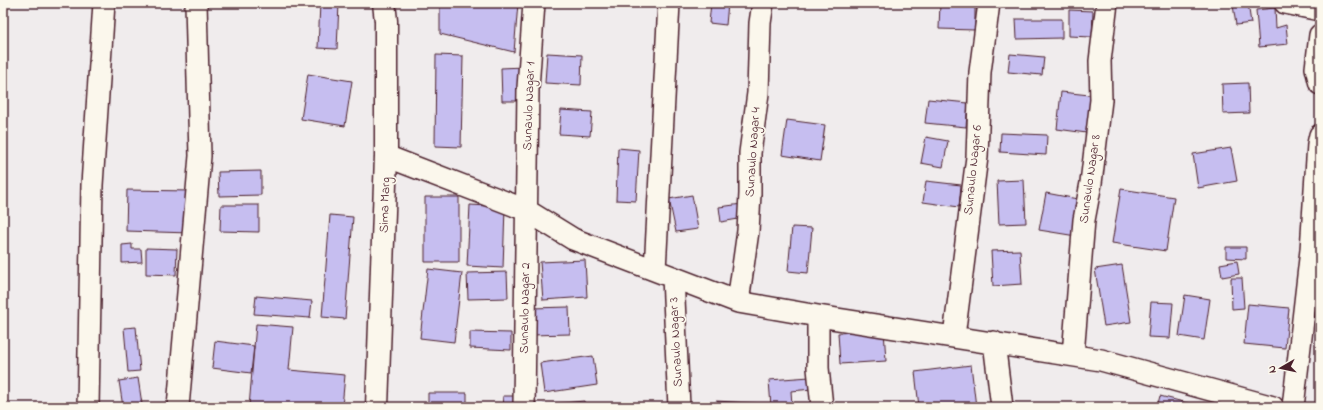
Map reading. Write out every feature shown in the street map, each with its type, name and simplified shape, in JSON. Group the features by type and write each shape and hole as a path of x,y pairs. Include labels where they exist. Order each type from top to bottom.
{"street":[{"path":"88,407 92,185 104,3"},
{"path":"178,407 200,156 196,3"},
{"name":"Sima Marg","path":"377,407 386,156 386,21 384,3"},
{"name":"Sunaulo Nagar 1","path":"526,210 528,88 534,3"},
{"name":"Sunaulo Nagar 3","path":"669,3 664,273 679,407"},
{"name":"Sunaulo Nagar 4","path":"738,302 748,231 750,154 758,93 760,23 763,3"},
{"name":"Sunaulo Nagar 6","path":"954,336 977,157 980,72 989,3"},
{"name":"Sunaulo Nagar 8","path":"1073,355 1084,220 1091,183 1101,100 1100,62 1107,3"},
{"path":"1285,3 1320,10"},
{"path":"1320,35 1316,68 1320,84"},
{"path":"1294,407 1311,250 1318,144 1320,135"},
{"path":"386,156 526,210 573,239 738,302 818,316 994,342 1101,360 1273,407"},
{"name":"Sunaulo Nagar 2","path":"524,407 526,210"},
{"path":"818,316 818,368 822,407"},
{"path":"994,342 1002,407"}],"building":[{"path":"320,3 339,3 337,49 318,48"},
{"path":"440,3 518,3 514,52 440,34"},
{"path":"711,3 728,3 726,25 709,23"},
{"path":"940,3 975,3 975,30 939,29"},
{"path":"1248,3 1251,23 1236,25 1233,5"},
{"path":"1275,8 1276,28 1286,25 1288,44 1259,47 1256,10"},
{"path":"1069,10 1093,11 1092,37 1069,36"},
{"path":"1016,19 1062,19 1062,38 1017,39"},
{"path":"547,53 582,55 581,85 545,83"},
{"path":"1010,54 1044,57 1042,75 1008,72"},
{"path":"436,55 463,56 461,147 435,146"},
{"path":"524,67 525,101 502,101 501,68"},
{"path":"308,74 352,81 345,126 301,119"},
{"path":"1248,83 1249,113 1223,114 1222,84"},
{"path":"1061,92 1099,96 1094,134 1057,129"},
{"path":"928,99 968,103 966,127 925,123"},
{"path":"561,110 592,112 590,136 559,134"},
{"path":"787,120 825,125 820,161 782,155"},
{"path":"1001,133 1047,135 1046,155 1000,152"},
{"path":"926,137 948,141 943,167 921,163"},
{"path":"618,148 639,150 636,201 616,200"},
{"path":"1231,148 1237,181 1198,188 1193,154"},
{"path":"261,171 261,195 219,196 218,172"},
{"path":"1024,180 1026,223 999,224 997,181"},
{"path":"926,181 961,185 959,207 923,202"},
{"path":"1121,189 1174,197 1166,251 1112,243"},
{"path":"127,190 191,191 190,233 126,231"},
{"path":"1046,193 1083,200 1076,236 1039,230"},
{"path":"692,195 698,229 676,232 669,199"},
{"path":"425,197 459,197 459,262 425,262"},
{"path":"742,204 744,218 721,222 719,207"},
{"path":"221,205 259,205 259,232 220,231"},
{"path":"470,205 505,207 503,268 467,266"},
{"path":"330,215 353,217 345,319 322,317"},
{"path":"792,227 812,228 808,273 788,271"},
{"path":"132,244 132,249 141,249 142,262 122,263 122,245"},
{"path":"1226,247 1246,247 1246,259 1226,258"},
{"path":"146,248 177,249 176,275 146,274"},
{"path":"1020,250 1022,284 993,286 991,251"},
{"path":"585,260 587,297 543,300 540,262"},
{"path":"1237,261 1239,274 1222,277 1220,264"},
{"path":"1122,265 1131,322 1104,326 1095,269"},
{"path":"428,269 462,273 454,342 420,338"},
{"path":"507,272 508,298 468,299 467,273"},
{"path":"1231,278 1242,278 1244,308 1232,309"},
{"path":"1185,295 1210,299 1204,340 1179,336"},
{"path":"256,296 312,301 310,318 254,314"},
{"path":"1151,302 1173,303 1170,338 1148,337"},
{"path":"1248,304 1289,308 1285,348 1244,344"},
{"path":"569,307 570,334 531,335 531,308"},
{"path":"256,324 293,327 289,370 345,375 342,407 249,407"},
{"path":"136,327 140,371 128,372 124,328"},
{"path":"884,330 886,361 840,364 838,333"},
{"path":"470,332 511,333 511,350 470,348"},
{"path":"215,341 254,346 251,373 212,368"},
{"path":"593,356 597,385 544,393 540,363"},
{"path":"971,365 976,407 919,407 915,372"},
{"path":"810,377 812,389 791,391 792,405 771,407 769,380"},
{"path":"138,378 142,404 123,407 119,381"},
{"path":"428,393 467,393 467,407 428,407"},
{"path":"503,396 520,396 520,407 504,407"},
{"path":"1160,396 1203,407 1157,407"},
{"path":"584,401 585,407 543,407 543,405"},
{"path":"716,401 766,404 766,407 716,407"}]}
